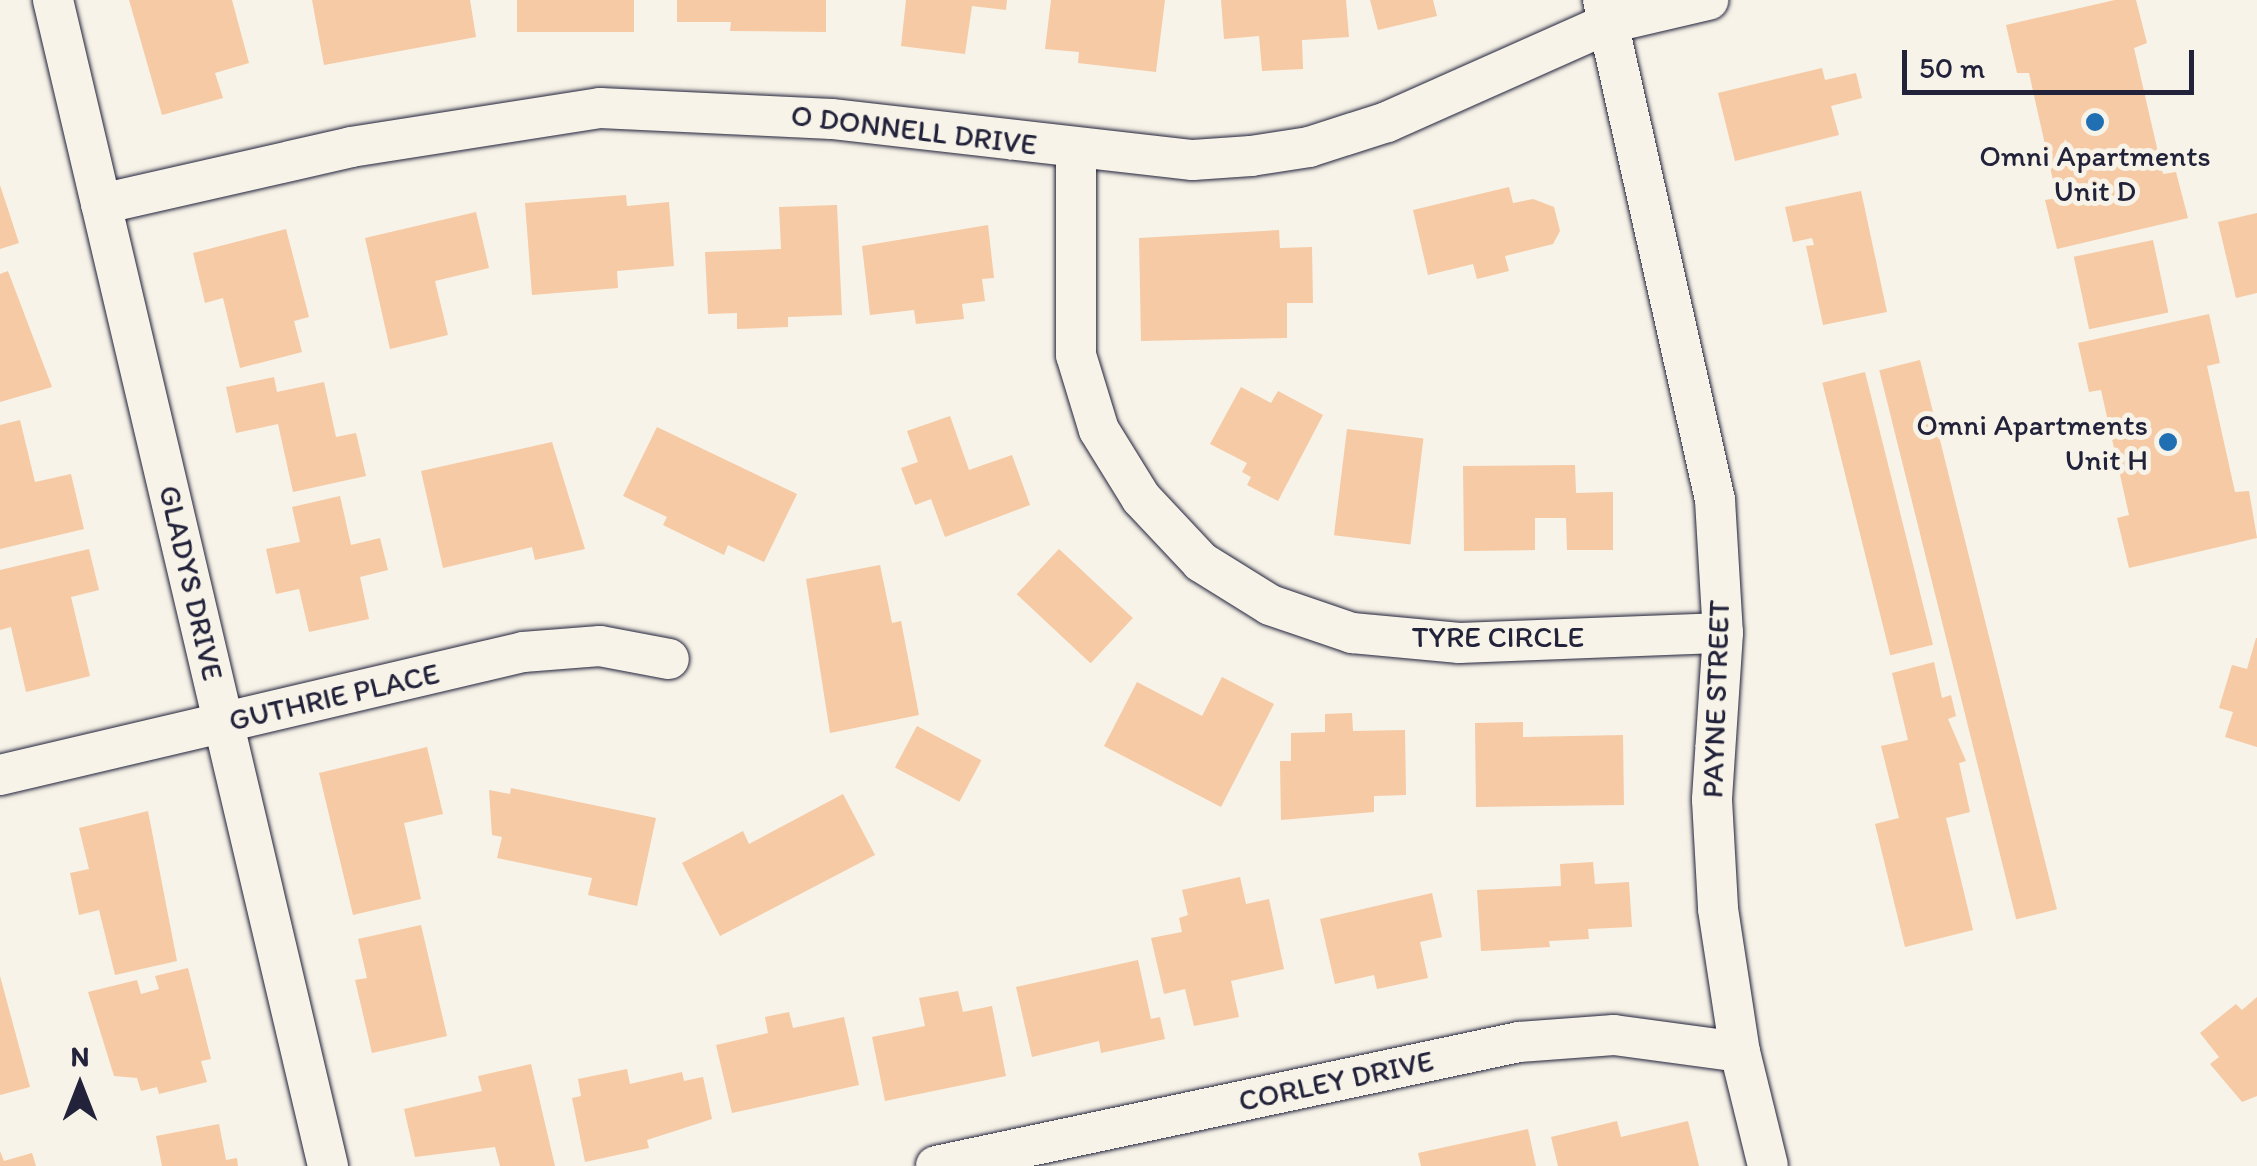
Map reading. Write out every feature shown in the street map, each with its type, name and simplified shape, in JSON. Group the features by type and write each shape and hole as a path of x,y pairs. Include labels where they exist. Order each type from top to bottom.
{"street":[{"name":"GLADYS DRIVE","path":"54,0 328,1166"},
{"name":"O DONNELL DRIVE","path":"102,204 422,133 600,108 832,118 1193,160 1310,147 1387,122 1606,12 1708,0"},
{"name":"PAYNE STREET","path":"1606,12 1714,500 1723,633 1712,800 1718,909 1740,1052 1768,1166"},
{"name":"TYRE CIRCLE","path":"1076,149 1076,355 1099,430 1141,498 1201,562 1270,605 1352,633 1460,643 1723,633"},
{"name":"GUTHRIE PLACE","path":"0,775 523,652 600,646 670,659"},
{"name":"CORLEY DRIVE","path":"936,1166 1519,1042 1614,1035 1740,1052"}],"building":[{"path":"129,0 232,0 249,63 215,73 223,98 162,115"},
{"path":"312,0 470,0 476,37 324,65"},
{"path":"517,0 634,0 634,32 517,32"},
{"path":"677,0 826,0 826,32 730,31 731,22 677,22"},
{"path":"906,0 1007,0 1006,10 972,6 965,54 901,46"},
{"path":"1051,0 1165,0 1156,72 1078,63 1079,52 1045,49"},
{"path":"1221,0 1346,0 1349,37 1302,40 1303,69 1262,71 1259,36 1224,39"},
{"path":"1370,0 1433,0 1437,16 1378,30"},
{"name":"Omni Apartments Unit D","path":"2115,0 2136,0 2147,43 2134,48 2163,174 2176,172 2188,218 2057,249 2045,200 2057,198 2029,73 2017,73 2006,25"},
{"path":"1822,68 1825,80 1856,73 1862,98 1831,106 1839,135 1735,161 1718,93"},
{"path":"0,185 19,243 0,249"},
{"path":"1509,187 1513,203 1533,199 1554,207 1560,231 1553,244 1505,256 1509,271 1477,279 1473,264 1428,275 1413,210"},
{"path":"1861,191 1887,312 1823,325 1806,246 1814,245 1812,238 1793,242 1785,207"},
{"path":"626,195 627,206 669,202 674,266 617,271 618,288 532,295 525,203"},
{"path":"837,205 842,315 788,317 788,327 737,329 737,313 708,314 705,252 781,249 779,207"},
{"path":"476,212 489,268 435,281 448,335 390,349 365,238"},
{"path":"2257,213 2257,293 2236,298 2218,222"},
{"path":"988,225 994,278 982,279 985,301 962,304 964,319 916,324 914,310 870,315 862,246"},
{"path":"286,229 309,317 294,321 302,352 240,368 223,298 205,303 193,253"},
{"path":"1279,230 1280,248 1312,247 1313,303 1287,303 1287,338 1141,341 1139,238"},
{"path":"2153,240 2168,312 2089,329 2074,257"},
{"path":"8,271 52,387 0,402 0,274"},
{"name":"Omni Apartments Unit H","path":"2209,314 2220,363 2207,366 2235,492 2249,491 2257,538 2129,568 2117,518 2129,515 2101,390 2089,392 2078,343"},
{"path":"1920,360 2057,909 2016,919 1879,370"},
{"path":"1865,372 1933,645 1890,655 1822,383"},
{"path":"274,377 277,392 324,382 336,437 356,433 366,476 293,492 278,424 236,433 226,387"},
{"path":"1241,387 1271,403 1278,391 1323,415 1278,501 1247,485 1251,477 1242,472 1247,463 1210,444"},
{"path":"950,416 969,470 1012,455 1030,505 945,537 931,499 915,505 901,468 918,462 907,431"},
{"path":"20,420 35,482 71,474 84,529 0,549 0,425"},
{"path":"657,427 797,494 764,562 728,545 724,555 663,525 667,517 623,496"},
{"path":"1347,429 1423,438 1410,545 1334,535"},
{"path":"552,442 585,549 535,560 532,547 443,568 421,471"},
{"path":"1575,465 1576,493 1613,492 1613,550 1567,550 1566,518 1535,518 1535,550 1464,551 1463,466"},
{"path":"340,496 351,545 380,538 388,570 360,577 369,619 309,632 299,589 276,594 266,549 300,542 292,507"},
{"path":"89,549 99,590 71,597 90,676 26,692 11,627 0,630 0,570"},
{"path":"1059,549 1133,618 1091,663 1017,594"},
{"path":"880,565 892,623 901,621 919,715 830,733 806,579"},
{"path":"2256,638 2257,747 2225,737 2233,712 2219,708 2232,665 2247,669"},
{"path":"1934,662 1942,698 1951,695 1956,716 1948,719 1966,761 1959,763 1970,812 1946,818 1973,930 1905,947 1875,824 1899,818 1881,746 1908,740 1892,673"},
{"path":"1222,677 1274,704 1221,807 1104,746 1137,682 1202,716"},
{"path":"1352,713 1353,731 1405,730 1406,795 1374,796 1374,812 1281,820 1280,761 1291,761 1291,733 1325,732 1325,714"},
{"path":"1523,722 1523,737 1623,735 1624,805 1476,807 1475,723"},
{"path":"917,726 981,760 959,802 895,767"},
{"path":"427,747 443,814 404,823 421,899 353,915 319,773"},
{"path":"511,788 656,818 637,906 588,895 592,878 497,858 502,837 492,835 489,790 510,794"},
{"path":"843,794 875,855 720,936 682,863 743,831 749,844"},
{"path":"148,811 177,961 115,975 99,910 79,915 70,873 89,869 79,828"},
{"path":"1593,862 1595,884 1629,882 1632,927 1588,929 1589,939 1549,941 1550,947 1481,951 1477,890 1561,886 1560,864"},
{"path":"1240,877 1246,904 1269,899 1284,969 1231,981 1239,1017 1194,1026 1185,989 1164,994 1151,938 1182,932 1179,918 1188,915 1182,890"},
{"path":"1432,893 1442,937 1420,942 1428,978 1377,989 1374,975 1335,984 1320,919"},
{"path":"421,925 447,1036 372,1053 355,980 367,978 358,939"},
{"path":"1138,960 1151,1019 1160,1017 1165,1039 1101,1053 1099,1041 1032,1057 1016,987"},
{"path":"188,968 211,1059 201,1061 207,1082 159,1094 157,1087 141,1091 137,1078 114,1076 88,992 137,980 141,994 159,989 155,976"},
{"path":"0,976 30,1087 0,1095"},
{"path":"958,991 963,1012 992,1006 1006,1076 885,1101 872,1037 925,1026 919,998"},
{"path":"2257,997 2257,1096 2242,1102 2210,1064 2219,1057 2200,1033 2236,1004 2242,1010"},
{"path":"789,1012 793,1028 844,1017 859,1085 732,1113 716,1045 768,1033 765,1017"},
{"path":"531,1064 555,1166 500,1166 495,1147 415,1157 404,1109 482,1091 478,1076"},
{"path":"627,1069 630,1084 682,1072 684,1081 703,1077 712,1119 647,1140 649,1148 585,1162 572,1098 581,1096 578,1079"},
{"path":"1617,1121 1621,1137 1688,1121 1699,1166 1558,1166 1551,1137"},
{"path":"219,1124 226,1160 237,1158 238,1166 162,1166 156,1136"},
{"path":"1528,1129 1536,1166 1421,1166 1418,1153"},
{"path":"0,1151 4,1161 32,1153 36,1166 0,1166"}],"place":[{"name":"Omni Apartments Unit D","path":"2095,122"},
{"name":"Omni Apartments Unit H","path":"2168,442"}]}
